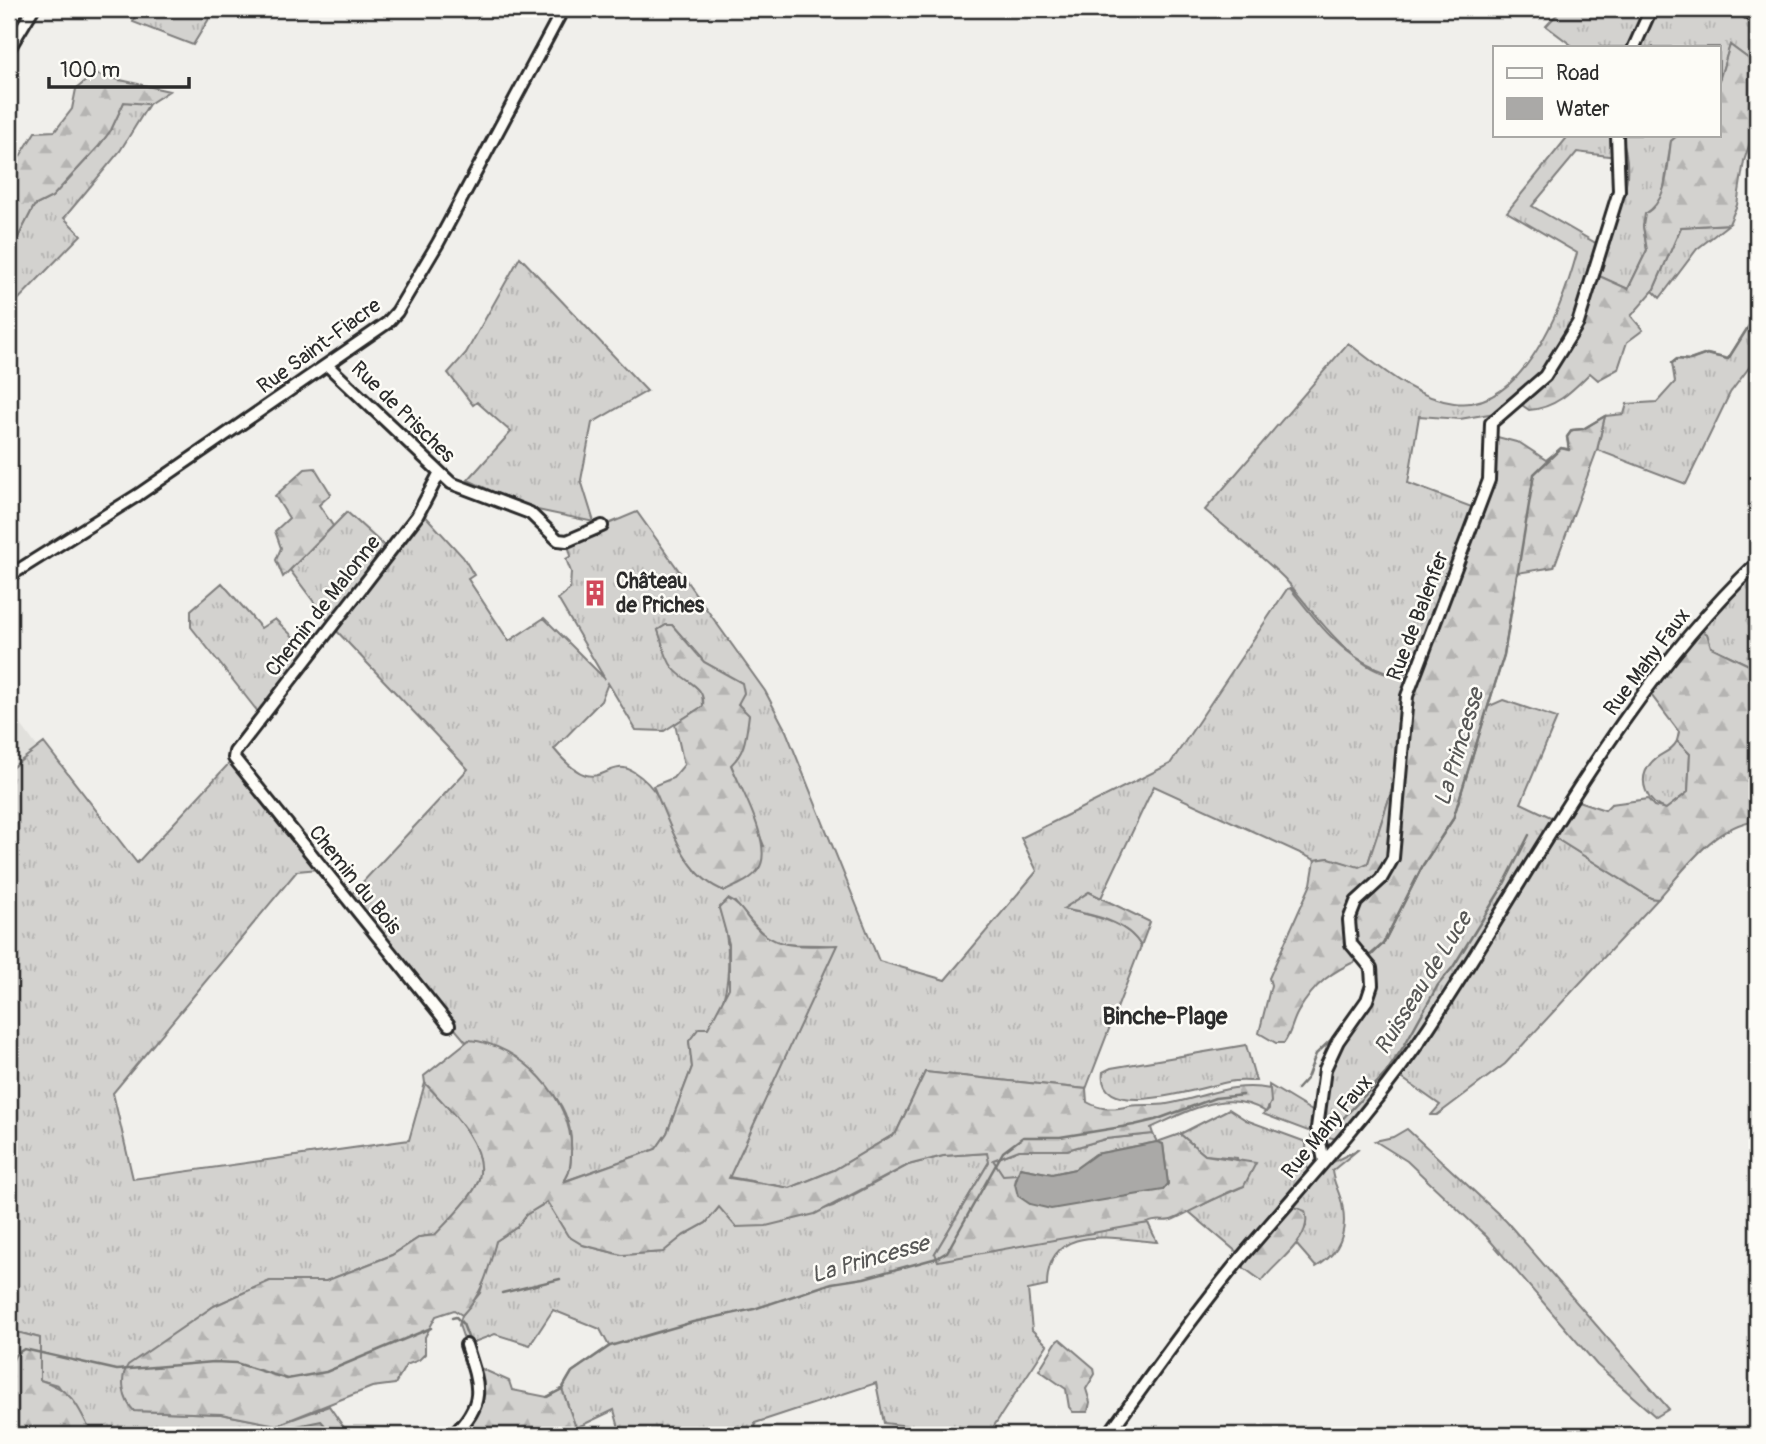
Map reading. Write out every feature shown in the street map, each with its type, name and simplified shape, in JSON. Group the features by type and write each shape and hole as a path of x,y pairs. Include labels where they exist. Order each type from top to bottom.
{"street":[{"path":"9,49 33,9"},
{"name":"Rue Saint-Fiacre","path":"9,576 138,495 328,366 377,332 397,312 438,243 563,9"},
{"path":"1634,46 1651,9"},
{"path":"1743,9 1757,18"},
{"name":"Rue de Balenfer","path":"1324,1161 1317,1128 1325,1069 1338,1041 1370,995 1373,976 1352,944 1349,920 1356,902 1381,879 1393,858 1407,696 1489,480 1491,423 1545,376 1578,323 1619,191 1617,136"},
{"name":"Rue de Prisches","path":"328,366 439,474 452,483 530,513 558,540 567,541 602,526"},
{"name":"Chemin de Malonne","path":"234,758 255,726 417,516 439,474"},
{"name":"Rue Mahy Faux","path":"1108,1435 1211,1294 1324,1161 1423,1035 1557,820 1664,668 1713,606 1757,563"},
{"name":"Chemin du Bois","path":"234,758 449,1025"},
{"path":"453,1435 472,1415 478,1403 466,1345"}],"shaded area":[{"path":"9,708 38,748 9,770"}],"green space":[{"path":"137,9 215,9 193,45 133,22"},
{"path":"1562,9 1649,9 1631,46 1573,46 1546,26"},
{"path":"1654,9 1738,9 1757,23 1757,65 1730,45 1720,78 1720,46 1637,46"},
{"path":"1730,45 1757,65 1757,121 1744,161 1737,205 1729,224 1681,227 1653,291 1631,316 1643,330 1627,342 1618,369 1598,380 1590,373 1555,402 1529,410 1519,403 1544,382 1597,275 1628,289 1647,250 1643,226 1645,214 1653,208 1663,192 1671,141 1677,136 1720,136 1720,78"},
{"path":"94,74 169,91 149,104 124,102 111,130 98,147 52,197 34,206 9,255 9,174 35,132 55,131 72,109 76,89"},
{"path":"124,102 149,104 120,151 64,218 81,235 9,309 9,255 34,206 52,197 98,147 111,130"},
{"path":"1568,136 1614,136 1617,157 1577,152 1532,206 1599,245 1577,318 1552,365 1495,413 1460,419 1419,416 1408,483 1477,509 1414,668 1397,675 1379,671 1341,644 1283,577 1205,510 1348,343 1410,388 1454,403 1479,401 1501,391 1520,373 1550,325 1562,299 1577,253 1507,212"},
{"path":"1620,136 1677,136 1671,141 1663,195 1643,226 1647,250 1628,289 1597,275 1626,188 1626,153"},
{"path":"1729,224 1697,249 1660,298 1653,291 1681,227"},
{"path":"520,257 647,391 592,423 581,480 594,522 528,508 468,480 511,432 477,402 473,405 448,373 466,353"},
{"path":"1757,313 1757,357 1730,393 1686,484 1597,450 1605,416 1624,414 1627,404 1657,402 1675,382 1672,363 1677,359 1690,360 1707,354 1728,359"},
{"path":"1605,416 1597,450 1554,567 1517,573 1504,655 1453,819 1423,865 1383,944 1365,962 1361,959 1351,964 1317,986 1298,1012 1284,1043 1276,1043 1259,1033 1271,985 1269,978 1311,884 1315,860 1329,858 1359,867 1368,863 1399,768 1404,716 1489,480 1490,435 1520,443 1546,460 1561,448 1569,449 1567,437 1572,430 1583,429"},
{"path":"315,468 331,494 319,505 333,526 283,577 276,560 281,548 275,531 289,518 275,496 305,469"},
{"path":"420,510 463,557 474,575 468,579 509,641 544,618 605,679 558,599 570,589 571,572 566,559 571,556 567,541 637,512 765,691 786,731 879,961 945,980 1037,871 1021,838 1170,764 1287,589 1290,588 1329,634 1356,657 1391,674 1413,679 1399,768 1368,863 1359,868 1329,858 1315,860 1154,786 1101,898 1089,892 1064,909 1117,925 1134,937 1141,946 1086,1089 925,1072 896,1133 834,1170 790,1188 729,1177 836,946 778,943 760,931 735,902 719,908 728,954 726,987 716,1017 705,1031 689,1041 692,1067 667,1133 656,1149 562,1182 571,1164 570,1129 564,1110 553,1094 524,1069 469,1040 466,1042 346,900 468,769 332,626 290,570 347,512 390,551","holes":["672,625 704,662 741,683 731,765 764,846 697,873 663,805 645,781 624,768 591,776 581,773 554,749 601,701 608,683 636,730 664,731 703,706 702,692 674,666 662,642 658,630"]},
{"path":"1757,569 1757,669 1711,647 1707,634 1701,630"},
{"path":"222,583 261,628 275,619 311,654 262,717 191,627 191,610"},
{"path":"672,625 704,662 742,683 744,693 738,704 749,715 742,748 731,765 760,833 762,860 751,877 725,891 699,874 689,861 672,832 653,786 673,778 684,765 675,724 703,706 698,688 678,673 668,660 658,630"},
{"path":"1701,630 1707,634 1711,647 1757,669 1757,820 1741,824 1714,839 1658,899 1651,898 1549,834 1572,799 1605,810 1611,804 1648,799 1654,806 1666,809 1688,792 1690,754 1677,741 1679,732 1652,696 1651,686"},
{"path":"1503,700 1557,718 1521,803 1557,820 1549,834 1651,898 1658,899 1505,1064 1437,1115 1431,1115 1440,1105 1396,1074 1336,1139 1325,1136 1314,1127 1308,1131 1263,1114 1269,1109 1269,1085 1317,1114 1325,1069 1370,994 1365,962 1383,944 1423,865 1453,819 1485,708"},
{"path":"1677,741 1690,754 1688,792 1666,809 1649,797 1644,777 1651,763 1672,748"},
{"path":"44,743 137,863 234,758 320,869 297,871 113,1093 133,1179 409,1140 425,1083 464,1126 478,1152 479,1179 472,1193 435,1235 420,1237 392,1255 326,1281 270,1281 214,1306 125,1370 134,1411 221,1414 277,1425 329,1406 349,1435 92,1435 58,1385 40,1380 40,1338 9,1330 9,770"},
{"path":"1089,892 1150,922 1141,946 1117,924 1063,909"},
{"path":"728,899 770,938 790,945 837,945 729,1178 790,1188 834,1170 896,1133 925,1072 1086,1089 1087,1102 1107,1109 1167,1104 1243,1087 1270,1089 1271,1102 1266,1112 1237,1102 1208,1104 1151,1128 1153,1134 1105,1139 1067,1150 1019,1150 993,1160 1003,1175 1017,1174 1015,1184 1163,1190 1168,1184 1163,1144 1157,1142 1180,1134 1205,1155 1256,1163 1244,1186 1171,1220 938,1261 935,1253 989,1162 987,1153 943,1156 908,1165 815,1214 766,1226 736,1227 719,1207 706,1223 684,1235 663,1252 622,1255 583,1245 568,1236 547,1202 526,1215 517,1227 496,1241 488,1271 475,1299 462,1315 454,1310 436,1316 425,1337 425,1354 419,1360 406,1365 395,1384 372,1387 277,1425 221,1414 134,1411 127,1401 124,1389 125,1370 128,1365 214,1306 270,1281 326,1281 392,1255 420,1237 435,1235 453,1216 476,1185 480,1166 477,1152 463,1126 425,1083 424,1076 469,1040 488,1044 525,1063 554,1095 570,1132 570,1164 563,1182 656,1149 667,1133 692,1067 689,1041 699,1028 708,1028 729,988 729,944 719,908"},
{"path":"1246,1045 1256,1081 1231,1081 1176,1094 1133,1099 1116,1096 1105,1087 1103,1072 1111,1068"},
{"path":"1229,1109 1246,1120 1306,1142 1307,1171 1238,1253 1188,1211 1244,1186 1237,1158 1205,1155 1180,1134"},
{"path":"1407,1129 1506,1221 1669,1409 1656,1417 1597,1365 1487,1237 1407,1161 1375,1141 1393,1137"},
{"path":"1153,1134 1157,1142 1096,1154 1075,1169 1052,1174 1021,1168 1017,1174 1003,1176 993,1160 1019,1150 1067,1150 1105,1139"},
{"path":"1359,1149 1332,1171 1344,1214 1343,1232 1331,1255 1316,1267 1296,1244 1306,1226 1287,1204 1329,1164"},
{"path":"988,1153 989,1162 935,1253 1148,1223 1157,1242 1086,1238 1070,1243 1058,1251 1050,1265 1047,1286 1028,1290 1032,1330 1047,1345 988,1435 884,1423 876,1383 755,1423 757,1435 621,1435 614,1410 576,1428 562,1389 572,1372 609,1346 600,1329 553,1310 530,1345 495,1334 466,1345 459,1325 462,1315 480,1293 496,1241 517,1227 525,1215 548,1202 568,1235 583,1245 622,1255 662,1252 706,1223 719,1207 792,1219 833,1206 908,1165 943,1156"},
{"path":"1287,1204 1305,1211 1304,1231 1292,1249 1262,1281 1244,1268 1244,1260"},
{"path":"9,1330 40,1338 40,1380 60,1388 73,1400 92,1435 9,1435"},
{"path":"1060,1339 1094,1368 1095,1374 1086,1389 1090,1402 1088,1412 1073,1412 1069,1407 1066,1389 1039,1370"},
{"path":"471,1364 509,1381 512,1390 547,1397 562,1389 576,1428 574,1435 453,1435 476,1409"}],"water":[{"path":"1157,1142 1163,1144 1168,1184 1163,1190 1051,1209 1030,1204 1018,1196 1015,1184 1020,1168 1052,1174 1075,1169 1096,1154"},
{"path":"321,1421 333,1435 279,1435 292,1427"}],"waterway":[{"name":"La Princesse","path":"1672,363 1677,359 1690,360 1707,354 1728,359 1757,313"},
{"name":"La Princesse","path":"1368,957 1383,944 1423,865 1453,819 1504,655 1534,474 1561,448 1569,450 1567,437 1572,430 1583,429 1605,416"},
{"name":"Ruisseau de Luce","path":"1324,1131 1333,1129 1386,1073 1438,985 1453,967 1503,886 1529,835"},
{"name":"La Princesse","path":"1364,967 1367,981"},
{"name":"La Princesse","path":"1297,1089 1307,1078 1316,1054 1337,1034"},
{"name":"La Princesse","path":"547,1397 562,1389 572,1372 610,1346 693,1322 754,1309 832,1283 864,1278 937,1258 947,1252 1003,1152 1023,1137 1060,1137 1134,1125 1215,1098 1243,1095"},
{"path":"502,1293 560,1279"},
{"path":"452,1318 456,1317 463,1324 471,1345"},
{"name":"La Princesse","path":"9,1368 15,1355 24,1349 117,1370 214,1362 236,1363 287,1379 326,1372 431,1328"},
{"path":"473,1351 477,1361"}],"place":[{"name":"Château de Priches","path":"595,593"}],"district":[{"name":"Binche-Plage","path":"1165,1016"}]}
